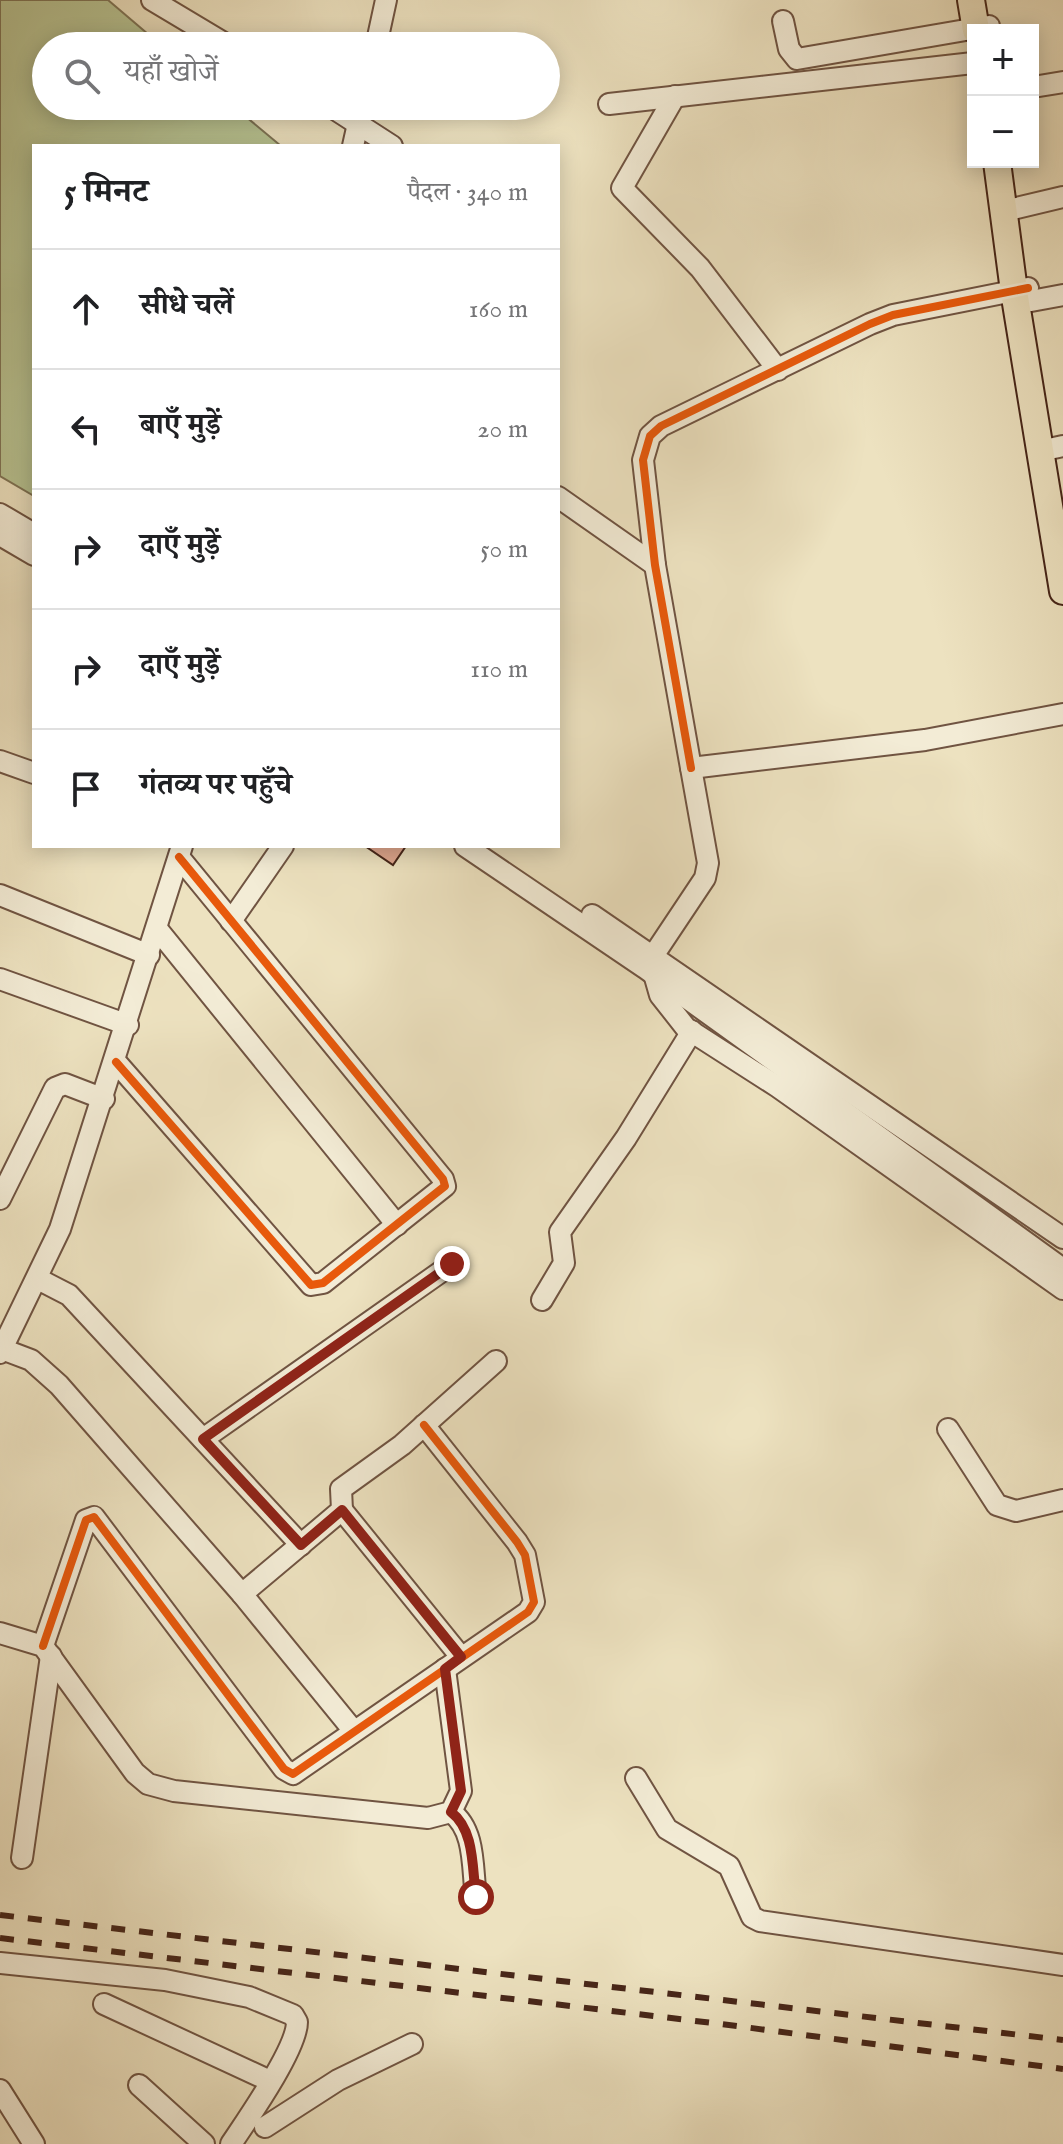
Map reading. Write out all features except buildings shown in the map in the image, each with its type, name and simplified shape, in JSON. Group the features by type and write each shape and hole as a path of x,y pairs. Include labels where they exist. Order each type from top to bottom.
{"main road":[{"path":"971,0 983,23"},
{"path":"999,168 1012,209"},
{"path":"1012,168 1012,209 1024,294 1063,496"},
{"path":"1052,448 1063,591"}],"street":[{"path":"152,0 206,32"},
{"path":"377,32 379,3"},
{"path":"783,21 789,49 797,59 983,23"},
{"path":"609,104 967,64"},
{"path":"1039,86 1063,82"},
{"path":"675,96 622,188 700,268 778,370"},
{"path":"353,144 359,120"},
{"path":"366,120 390,144"},
{"path":"1012,209 1063,197"},
{"path":"1063,295 1024,294 893,315 661,426 650,436 643,460 655,565 708,863 705,878 657,970 660,995 671,1012 692,1031 778,1087 1063,1289"},
{"path":"560,498 655,565"},
{"path":"0,514 32,533"},
{"path":"0,535 32,554"},
{"path":"691,768 925,740 1063,714"},
{"path":"0,761 32,772"},
{"path":"231,921 282,848"},
{"path":"468,848 1063,1238"},
{"path":"492,848 1063,1269"},
{"path":"116,1062 306,1282 316,1286 443,1190 443,1179 231,921 180,851"},
{"path":"180,851 128,1025 60,1229 1,1351 31,1360 46,1371 242,1594 353,1730"},
{"path":"0,895 149,955"},
{"path":"158,930 397,1225"},
{"path":"0,979 128,1025"},
{"path":"542,1300 564,1263 560,1232 626,1138 692,1031"},
{"path":"0,1199 55,1088 65,1084 104,1099"},
{"path":"203,1439 452,1264"},
{"path":"38,1279 64,1291 301,1545"},
{"path":"0,1633 47,1651 135,1773 148,1784 174,1791 428,1818 451,1812 461,1791 453,1663 342,1510 341,1489 424,1425 496,1361"},
{"path":"22,1858 47,1651 86,1520 94,1517 287,1773 293,1774 528,1612 535,1596 521,1548 424,1425"},
{"path":"948,1429 997,1505 1016,1511 1063,1500"},
{"path":"242,1594 342,1510"},
{"path":"636,1778 667,1829 729,1866 752,1917 760,1921 1063,1965"},
{"path":"451,1812 460,1819 467,1832 476,1897"},
{"path":"0,1963 165,1980 249,1997 293,2015 297,2030 270,2081 265,2127"},
{"path":"104,2004 270,2081"},
{"path":"231,2144 265,2127 338,2080 412,2044"},
{"path":"139,2085 204,2144"},
{"path":"0,2090 34,2144"}],"green space":[{"path":"0,0 108,0 146,32 32,32 32,120 250,120 279,144 32,144 32,495 0,476"}],"railway":[{"path":"0,1915 1063,2040"},
{"path":"0,1938 721,2024 1063,2069"}],"cycle path":[{"path":"691,768 655,565 643,460 650,436 661,426 870,324 893,315 1028,288"},
{"path":"116,1062 311,1285 323,1283 445,1186 443,1179 179,857"},
{"path":"43,1646 86,1520 94,1517 284,1769 293,1774 528,1612 534,1602 525,1555 517,1542 424,1425"}],"route":[{"path":"452,1264 203,1439 301,1545 342,1510 461,1657 445,1669 461,1791 458,1803 451,1812 465,1825 476,1897"}]}
